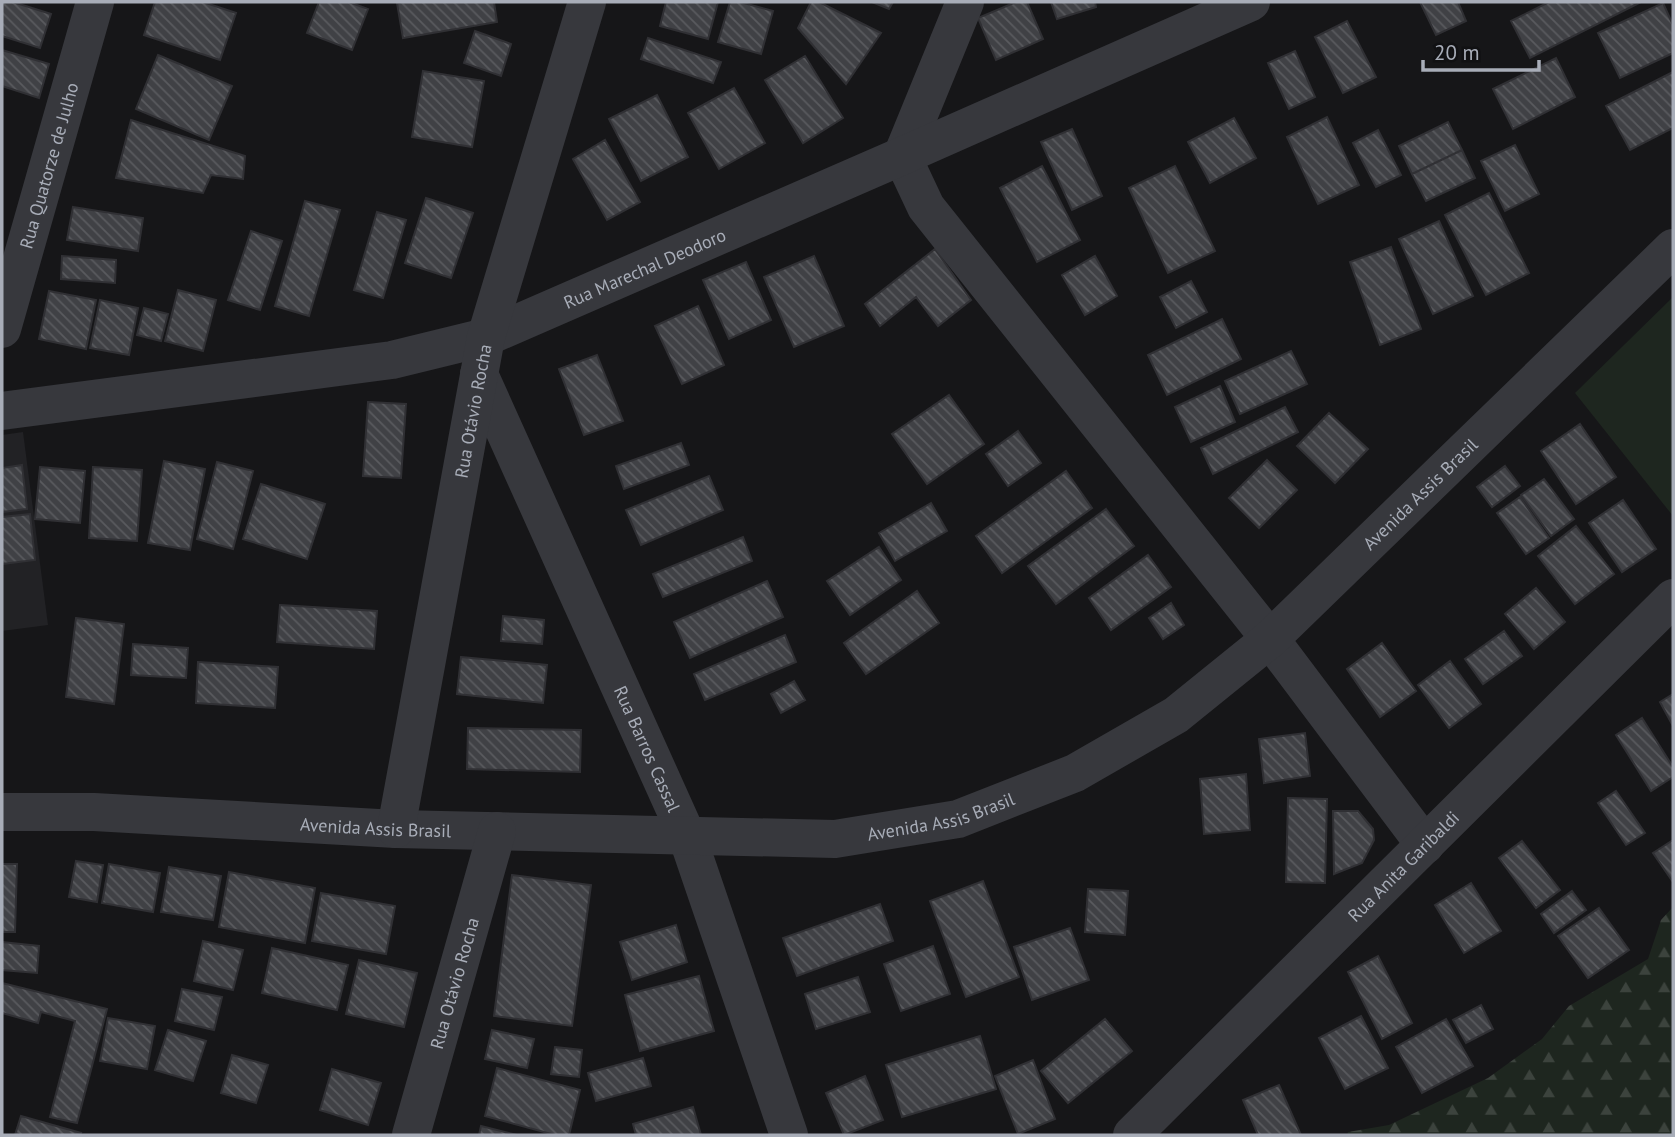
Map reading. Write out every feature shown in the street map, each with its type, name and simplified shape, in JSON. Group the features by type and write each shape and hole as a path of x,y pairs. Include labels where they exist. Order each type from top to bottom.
{"street":[{"name":"Rua Quatorze de Julho","path":"2,329 95,2"},
{"name":"Rua Otávio Rocha","path":"396,829 486,337 587,2"},
{"path":"965,2 902,156 926,207 1270,639 1424,845"},
{"name":"Rua Marechal Deodoro","path":"2,411 392,360 486,337 1251,2"},
{"name":"Avenida Assis Brasil","path":"2,812 94,812 396,829 835,839 958,819 1075,773 1176,715 1270,639 1673,248"},
{"name":"Rua Barros Cassal","path":"479,374 687,836 789,1135"},
{"name":"Rua Anita Garibaldi","path":"1132,1135 1673,598"},
{"name":"Rua Otávio Rocha","path":"411,1135 497,831"}],"shaded area":[{"path":"23,432 48,625 2,631 2,435"}],"green space":[{"path":"1673,297 1673,516 1575,393"},
{"path":"1673,907 1673,1135 1347,1135 1348,1132 1389,1125 1488,1078 1542,1039 1569,1006 1648,959 1661,920"}],"building":[{"path":"2,2 13,2 51,14 40,48 2,36"},
{"path":"155,2 203,2 236,13 220,60 144,35"},
{"path":"319,2 349,2 368,9 352,50 307,33"},
{"path":"494,2 497,22 403,38 397,3"},
{"path":"666,2 718,2 708,39 660,26"},
{"path":"730,2 773,11 761,54 718,42"},
{"path":"811,2 819,2 881,33 846,84 798,28"},
{"path":"872,2 893,2 889,9"},
{"path":"1016,2 1027,2 1043,39 996,60 978,18"},
{"path":"1051,2 1095,2 1096,7 1057,19"},
{"path":"1420,2 1458,2 1466,21 1436,35"},
{"path":"1549,2 1641,2 1530,58 1511,21"},
{"path":"1663,3 1673,25 1673,53 1620,78 1598,33"},
{"path":"1347,21 1376,77 1343,93 1315,37"},
{"path":"475,31 511,44 501,76 464,63"},
{"path":"648,38 721,62 713,83 641,59"},
{"path":"2,50 49,64 39,98 2,86"},
{"path":"1295,51 1315,97 1289,109 1268,63"},
{"path":"158,55 232,86 209,140 136,109"},
{"path":"805,56 843,118 803,143 765,80"},
{"path":"1556,58 1575,97 1513,129 1493,89"},
{"path":"423,71 484,81 472,147 412,137"},
{"path":"1673,72 1673,128 1630,150 1606,106"},
{"path":"734,88 765,143 719,169 688,113"},
{"path":"657,95 688,157 641,181 609,119"},
{"path":"1327,117 1359,185 1318,204 1287,137"},
{"path":"1234,118 1256,158 1210,183 1188,142"},
{"path":"131,120 245,156 243,179 211,175 203,193 116,178"},
{"path":"1448,122 1462,150 1412,174 1399,146"},
{"path":"1072,129 1102,196 1072,210 1041,142"},
{"path":"1378,130 1401,175 1376,187 1353,143"},
{"path":"605,140 640,202 607,220 573,159"},
{"path":"1515,145 1539,194 1505,211 1481,161"},
{"path":"1462,150 1475,178 1426,201 1412,174"},
{"path":"1042,166 1080,240 1037,262 1000,188"},
{"path":"1175,166 1215,251 1168,273 1129,188"},
{"path":"1489,193 1529,273 1486,295 1445,215"},
{"path":"426,198 473,213 451,278 405,263"},
{"path":"305,201 340,210 309,316 275,306"},
{"path":"73,207 143,218 138,251 67,240"},
{"path":"377,212 406,220 383,298 354,290"},
{"path":"1439,221 1473,296 1433,314 1399,239"},
{"path":"251,231 282,241 260,310 228,300"},
{"path":"1391,247 1421,329 1380,345 1350,262"},
{"path":"935,249 971,300 938,326 916,297 880,326 865,304"},
{"path":"62,256 116,260 115,283 61,279"},
{"path":"814,256 844,326 794,347 764,277"},
{"path":"1095,256 1117,296 1085,315 1062,275"},
{"path":"746,262 771,320 729,339 703,280"},
{"path":"1191,281 1207,312 1176,328 1160,297"},
{"path":"178,290 216,300 203,351 165,341"},
{"path":"49,291 96,300 86,349 39,339"},
{"path":"100,300 138,308 129,355 90,348"},
{"path":"698,306 724,365 682,384 655,326"},
{"path":"144,308 168,314 161,341 137,335"},
{"path":"1222,319 1241,359 1167,395 1148,355"},
{"path":"1291,351 1307,384 1240,414 1225,381"},
{"path":"597,355 623,421 584,435 559,369"},
{"path":"1220,386 1235,422 1191,442 1175,407"},
{"path":"949,395 984,444 927,484 892,434"},
{"path":"368,402 406,404 401,478 363,476"},
{"path":"1285,407 1298,432 1213,474 1201,448"},
{"path":"1329,413 1368,449 1335,483 1297,446"},
{"path":"1580,424 1616,477 1576,504 1541,451"},
{"path":"1018,431 1041,463 1008,486 986,454"},
{"path":"681,443 689,465 624,489 616,466"},
{"path":"1267,460 1297,490 1259,528 1229,498"},
{"path":"164,461 205,469 190,550 148,543"},
{"path":"217,462 253,471 233,549 197,539"},
{"path":"22,465 27,509 2,512 2,468"},
{"path":"1505,466 1520,486 1492,507 1477,487"},
{"path":"40,467 85,471 80,523 35,519"},
{"path":"93,467 142,470 137,541 89,538"},
{"path":"1066,471 1092,508 1002,573 976,536"},
{"path":"709,476 723,510 641,545 626,510"},
{"path":"1544,479 1574,519 1551,536 1521,495"},
{"path":"261,484 325,504 307,559 243,539"},
{"path":"1520,497 1549,538 1526,554 1497,513"},
{"path":"1623,500 1656,549 1622,572 1589,523"},
{"path":"931,503 947,531 895,561 879,533"},
{"path":"1106,509 1134,546 1056,604 1028,566"},
{"path":"30,514 35,560 2,564 2,517"},
{"path":"1576,526 1614,574 1575,604 1538,556"},
{"path":"743,537 752,561 663,597 653,574"},
{"path":"879,547 901,580 850,615 827,581"},
{"path":"1148,555 1171,587 1111,630 1089,598"},
{"path":"767,581 783,617 690,658 674,622"},
{"path":"1536,588 1565,622 1534,649 1505,614"},
{"path":"917,591 939,623 866,674 844,643"},
{"path":"1171,603 1184,625 1163,639 1149,618"},
{"path":"280,605 377,611 374,649 277,642"},
{"path":"503,616 544,620 542,644 501,641"},
{"path":"76,618 124,624 114,704 66,697"},
{"path":"1504,631 1522,656 1483,684 1465,659"},
{"path":"785,635 796,662 705,700 694,674"},
{"path":"1382,643 1416,691 1380,717 1347,669"},
{"path":"133,644 188,648 186,678 131,675"},
{"path":"461,657 547,665 543,703 457,694"},
{"path":"1450,661 1481,704 1449,728 1418,685"},
{"path":"198,662 278,667 275,708 196,703"},
{"path":"794,681 805,700 781,713 771,694"},
{"path":"1673,694 1673,726 1660,702"},
{"path":"1642,718 1673,767 1673,777 1651,791 1616,735"},
{"path":"468,728 581,730 580,772 467,769"},
{"path":"1305,733 1310,776 1264,783 1259,739"},
{"path":"1246,774 1250,830 1204,834 1200,779"},
{"path":"1616,791 1645,833 1626,845 1598,803"},
{"path":"1288,798 1327,799 1325,883 1286,882"},
{"path":"1333,811 1358,811 1373,829 1374,840 1362,863 1334,874"},
{"path":"1673,840 1673,882 1653,853"},
{"path":"1522,841 1560,890 1536,908 1499,858"},
{"path":"76,861 103,865 97,902 69,897"},
{"path":"2,864 17,864 15,932 2,932"},
{"path":"109,864 160,873 153,912 102,903"},
{"path":"169,867 221,876 213,920 161,912"},
{"path":"229,872 315,888 305,943 219,927"},
{"path":"512,875 591,885 572,1026 494,1016"},
{"path":"983,881 1019,977 966,997 930,901"},
{"path":"1471,883 1501,931 1464,953 1435,905"},
{"path":"1088,889 1128,891 1125,935 1085,932"},
{"path":"1572,891 1586,910 1554,933 1541,914"},
{"path":"321,893 395,906 386,954 312,941"},
{"path":"880,904 893,941 797,976 783,938"},
{"path":"1599,908 1629,950 1588,978 1558,936"},
{"path":"676,925 687,962 632,980 620,942"},
{"path":"1070,928 1089,980 1032,1000 1014,947"},
{"path":"203,941 243,950 233,990 194,981"},
{"path":"2,942 39,946 37,973 2,970"},
{"path":"933,946 950,994 901,1011 884,964"},
{"path":"272,948 348,965 337,1010 262,993"},
{"path":"1378,956 1412,1023 1382,1039 1348,972"},
{"path":"359,960 417,973 404,1027 346,1014"},
{"path":"699,976 714,1031 640,1051 625,995"},
{"path":"858,977 870,1012 816,1029 805,994"},
{"path":"2,983 107,1009 77,1123 50,1117 75,1021 41,1012 38,1023 2,1013"},
{"path":"182,989 222,997 214,1030 175,1021"},
{"path":"1481,1005 1493,1029 1466,1043 1453,1020"},
{"path":"1361,1016 1388,1068 1345,1089 1319,1038"},
{"path":"108,1018 155,1026 147,1069 100,1061"},
{"path":"1105,1019 1132,1051 1068,1103 1041,1071"},
{"path":"1446,1019 1473,1066 1422,1093 1396,1047"},
{"path":"168,1030 206,1041 193,1081 155,1070"},
{"path":"492,1030 534,1039 527,1068 485,1059"},
{"path":"980,1036 996,1089 902,1117 886,1065"},
{"path":"555,1047 582,1050 579,1077 551,1074"},
{"path":"232,1055 268,1065 256,1103 221,1093"},
{"path":"643,1058 651,1086 596,1101 588,1073"},
{"path":"1033,1060 1055,1119 1018,1134 995,1076"},
{"path":"497,1068 580,1090 569,1135 555,1135 485,1116"},
{"path":"332,1069 381,1083 368,1125 320,1110"},
{"path":"865,1076 883,1120 844,1135 826,1093"},
{"path":"1279,1085 1301,1135 1258,1135 1243,1100"},
{"path":"693,1107 701,1135 636,1135 633,1124"},
{"path":"21,1116 81,1133 15,1135"},
{"path":"481,1126 517,1135 479,1135"}]}
